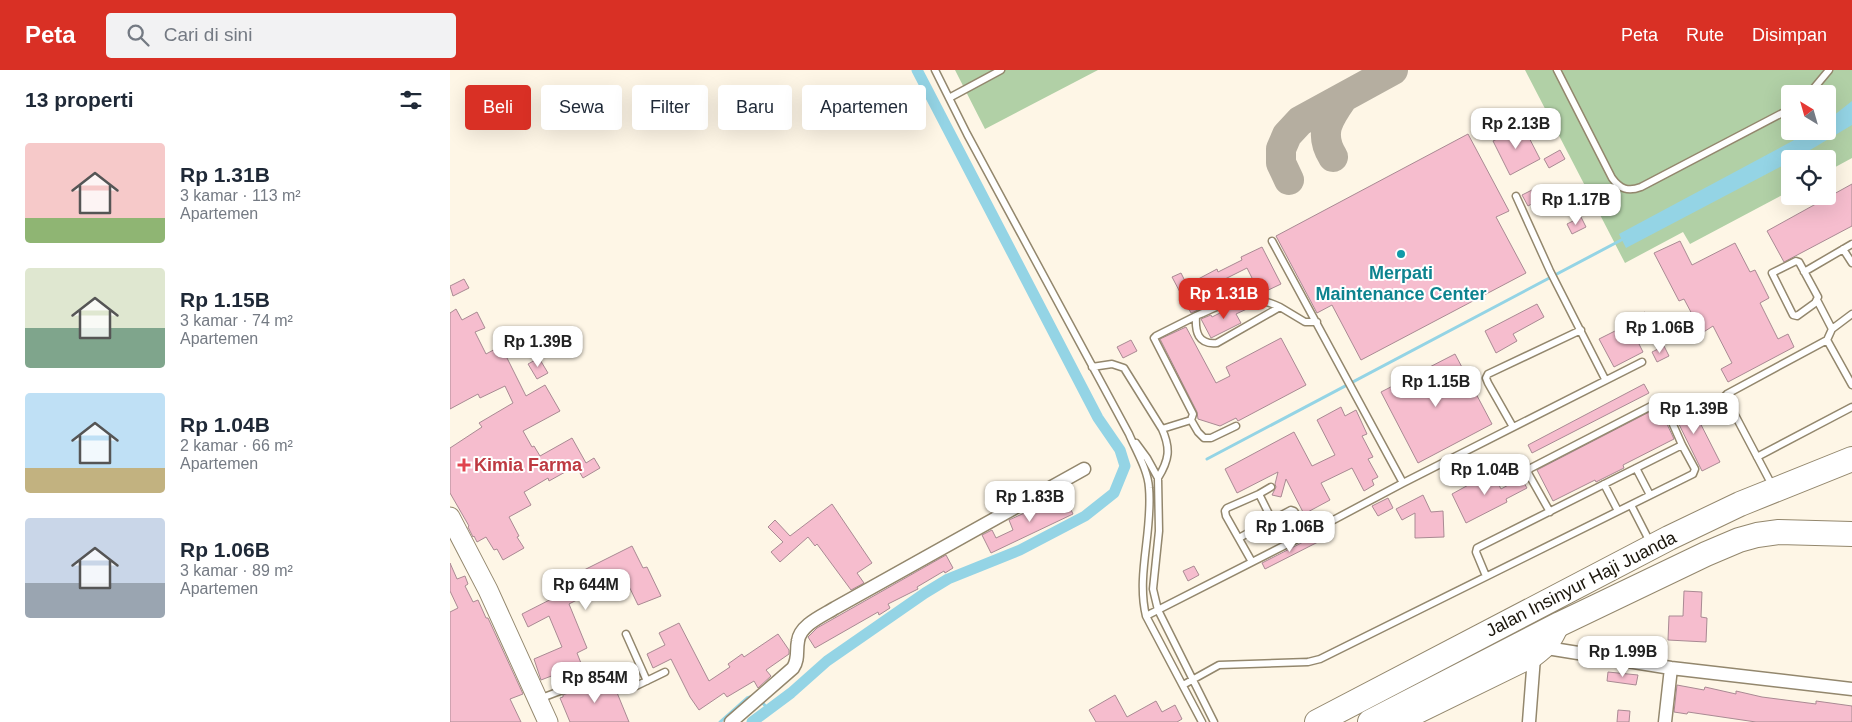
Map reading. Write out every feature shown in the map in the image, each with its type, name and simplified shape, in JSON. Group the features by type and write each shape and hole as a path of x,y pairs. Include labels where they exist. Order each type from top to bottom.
{"highway":[{"name":"Jalan Insinyur Haji Juanda","path":"1316,722 1653,546 1732,508 1852,459"},
{"name":"Jalan Insinyur Haji Juanda","path":"1370,722 1560,624 1706,554 1757,535 1787,532 1852,534"},
{"path":"1492,630 1504,653"}],"main road":[{"path":"450,517 488,590 548,722"},
{"name":"Jalan Insinyur Haji Juanda","path":"1541,652 1552,640 1560,624"},
{"path":"1401,722 1424,716 1541,652"}],"street":[{"path":"731,722 795,664 798,640 803,629 827,613 1084,469"},
{"path":"1528,722 1541,652 1852,689"},
{"path":"1665,722 1671,668"}],"lane":[{"path":"935,70 1129,434 1147,477 1150,513 1143,588 1146,616 1202,722"},
{"path":"949,98 1001,70"},
{"path":"1557,70 1612,178 1617,185 1624,189 1633,190 1641,187 1781,114"},
{"path":"1816,85 1829,70"},
{"path":"1516,196 1550,271 1605,379"},
{"path":"1272,241 1403,482"},
{"path":"1804,272 1852,244"},
{"path":"1843,249 1852,263"},
{"path":"1817,300 1797,316 1793,315 1772,273 1798,261 1818,297 1817,300 1832,329"},
{"path":"1236,426 1212,438 1204,438 1198,432 1191,420 1193,414 1154,338 1214,307 1242,297 1265,300 1305,322 1317,322"},
{"path":"1196,316 1196,327 1202,340 1208,344 1217,343 1280,307"},
{"path":"1775,490 1726,400 1727,394 1827,340 1832,329 1852,314"},
{"path":"1513,427 1486,378 1488,374 1581,330"},
{"path":"1827,340 1852,386"},
{"path":"1146,616 1309,533 1403,482 1642,362"},
{"path":"1092,367 1112,364 1124,368 1162,429 1166,439 1167,456 1166,464 1158,478"},
{"path":"1183,685 1219,665 1320,660 1695,472 1664,404 1659,402 1529,469 1528,473 1550,512"},
{"path":"1757,457 1852,407"},
{"path":"1162,429 1191,420"},
{"path":"1129,434 1147,458 1158,478 1159,532 1153,589 1158,610 1214,722"},
{"path":"1486,576 1476,552 1477,548 1682,445"},
{"path":"1636,468 1650,495"},
{"path":"1604,484 1618,511"},
{"path":"1252,562 1226,516 1226,511 1227,508 1271,487"},
{"path":"1259,494 1272,520"},
{"path":"1631,505 1653,546"},
{"path":"1239,538 1291,510 1294,511 1309,533"},
{"path":"626,634 647,681"},
{"path":"538,699 607,673 616,674 632,688 666,672"}],"green space":[{"path":"955,70 1098,70 985,129"},
{"path":"1525,70 1852,70 1852,158 1836,167 1836,150 1781,150 1781,196 1690,244 1683,232 1625,263"}],"water":[{"path":"1852,101 1852,125 1836,135 1836,114"},
{"path":"1794,140 1827,140 1810,150 1781,150 1781,167 1626,248 1619,234"}],"building":[{"path":"1523,126 1540,159 1510,175 1493,141"},
{"name":"Merpati Maintenance Center","path":"1468,134 1509,211 1496,217 1526,273 1361,360 1332,305 1317,313 1276,236"},
{"path":"1560,150 1565,159 1549,168 1544,159"},
{"path":"1852,184 1852,226 1784,262 1767,231 1814,205 1836,205 1836,193"},
{"path":"1538,187 1544,197 1528,206 1522,195"},
{"path":"1581,217 1586,227 1572,234 1567,224"},
{"path":"1680,241 1692,265 1735,243 1750,272 1755,270 1769,298 1760,303 1778,339 1788,334 1794,347 1728,382 1721,369 1732,363 1713,326 1702,333 1684,299 1679,301 1654,253"},
{"path":"1262,247 1281,284 1260,294 1247,268 1223,280 1226,286 1203,298 1207,306 1191,313 1172,277 1181,273 1187,285 1217,269 1218,272 1242,260 1241,257"},
{"path":"464,279 469,288 453,296 450,286"},
{"path":"1247,303 1249,308 1236,314 1241,323 1211,338 1201,319 1211,315 1212,317 1234,306"},
{"path":"1537,304 1544,317 1513,334 1517,341 1496,353 1485,331"},
{"path":"456,309 462,320 477,312 485,328 475,332 486,354 501,346 526,396 545,385 560,411 523,431 532,447 534,446 540,456 572,438 586,463 594,458 600,468 583,478 576,466 549,481 548,478 524,492 531,505 509,517 519,536 517,537 524,548 503,560 497,549 494,550 486,537 477,542 473,537 469,526 450,493 450,448 482,427 479,423 513,403 505,386 480,398 478,394 450,409 450,313"},
{"path":"1645,312 1651,324 1634,334 1643,352 1614,367 1599,339 1635,321 1634,318"},
{"path":"1186,327 1216,383 1230,376 1226,367 1281,338 1306,385 1238,421 1236,418 1220,426 1198,419 1197,412 1160,339"},
{"path":"1131,340 1137,351 1123,358 1117,347"},
{"path":"1664,346 1669,356 1657,362 1652,352"},
{"path":"1455,354 1492,424 1418,463 1381,392"},
{"path":"539,358 548,373 537,379 528,364"},
{"path":"1644,384 1649,393 1532,453 1528,445"},
{"path":"1675,395 1682,409 1691,405 1720,462 1702,471 1667,400"},
{"path":"1341,407 1345,416 1356,410 1367,434 1362,436 1373,457 1368,459 1378,477 1372,480 1374,485 1364,491 1352,468 1321,483 1330,500 1304,514 1286,479 1281,497 1272,495 1276,487 1278,472 1237,493 1225,469 1294,432 1312,466 1335,455 1317,420"},
{"path":"1659,407 1674,439 1623,465 1624,468 1553,501 1537,470"},
{"path":"1492,472 1501,489 1521,478 1527,488 1506,499 1507,502 1466,523 1452,494"},
{"path":"1064,495 1073,514 991,553 982,535 992,530 996,538 1013,530 1009,520"},
{"path":"1423,495 1431,512 1443,511 1444,537 1415,538 1415,513 1402,520 1396,509"},
{"path":"1388,498 1393,508 1378,516 1372,506"},
{"path":"832,504 872,563 857,573 864,583 851,590 817,544 815,546 808,537 780,562 771,552 783,542 768,527 775,520 790,536"},
{"path":"1315,536 1318,542 1265,569 1262,563"},
{"path":"632,546 643,568 647,567 661,596 638,605 624,576 569,604 587,648 577,653 586,676 559,686 554,675 541,680 534,659 562,647 549,616 528,627 522,614 573,588 568,578"},
{"path":"946,555 953,568 945,573 944,571 917,587 918,589 888,604 890,608 879,615 878,612 815,648 808,637 817,628"},
{"path":"450,563 457,579 465,576 468,584 465,586 473,602 478,600 486,618 488,618 523,694 510,699 521,722 450,722 450,612 458,608 450,591"},
{"path":"1194,566 1199,575 1188,581 1183,571"},
{"path":"1684,591 1702,592 1701,617 1707,618 1706,642 1668,640 1669,616 1683,616"},
{"path":"679,623 709,681 730,667 728,664 742,654 744,657 778,634 789,650 789,654 766,670 771,676 758,688 754,681 727,697 724,693 699,710 690,697 671,659 653,668 647,654 665,645 659,633"},
{"path":"1608,672 1638,675 1636,685 1607,681"},
{"path":"611,678 629,722 570,722 560,698 563,695"},
{"path":"1677,685 1704,690 1705,687 1736,694 1736,691 1762,697 1816,704 1816,701 1852,706 1852,722 1756,722 1688,712 1687,714 1674,712"},
{"path":"1115,695 1127,717 1156,701 1162,712 1175,705 1182,719 1177,722 1096,722 1089,710"},
{"path":"1618,710 1630,711 1629,722 1617,722"}],"waterway":[{"path":"752,722 791,693 827,661 925,593 948,579 1020,550 1085,516 1114,493 1125,466 1120,450 1098,418 917,70"},
{"path":"1207,459 1625,238"},
{"path":"720,722 747,698 753,696"},
{"path":"761,701 769,710"}],"taxiway":[{"path":"1289,180 1281,163 1281,149 1287,135 1300,121 1393,70"},
{"path":"1333,157 1326,140 1327,126 1333,112 1343,98"}],"place":[{"name":"Merpati Maintenance Center","path":"1401,254"},
{"name":"Kimia Farma","path":"464,465"}]}
